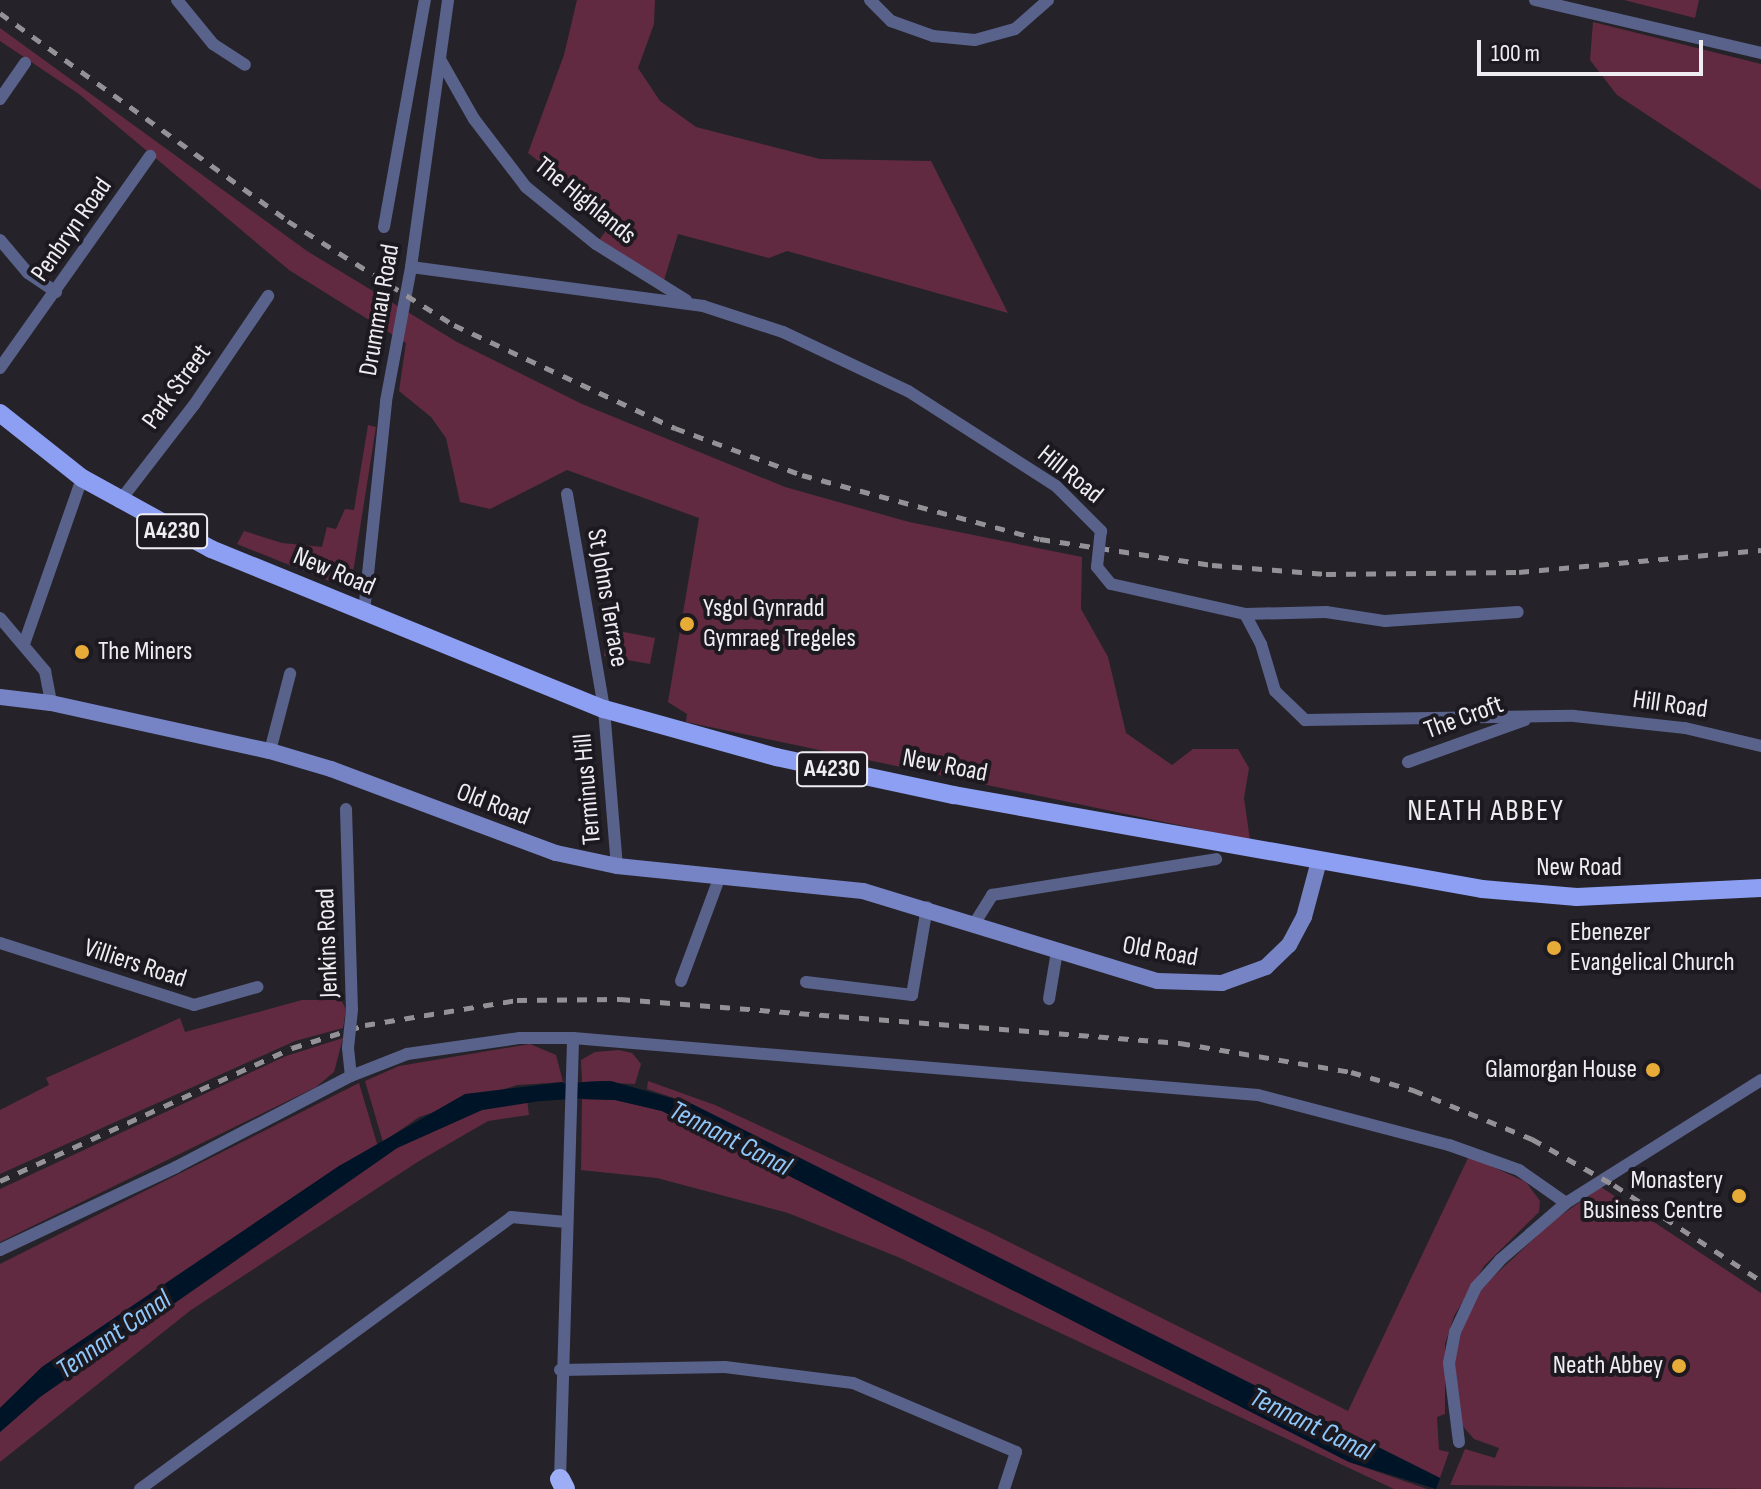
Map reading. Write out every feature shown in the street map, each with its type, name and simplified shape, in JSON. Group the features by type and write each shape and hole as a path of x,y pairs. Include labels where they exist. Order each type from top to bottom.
{"main road":[{"name":"New Road","path":"0,413 82,478 119,502 211,549 604,709 776,757 1319,861 1543,896 1761,888"},
{"name":"Old Road","path":"0,697 51,703 270,751 331,769 496,835 617,866 848,888 976,921 1057,951 1158,981 1192,985 1237,979 1266,967 1289,945 1304,917 1319,861"}],"street":[{"path":"177,0 213,44 245,65"},
{"name":"Drummau Road","path":"384,227 425,0"},
{"path":"432,0 443,16"},
{"name":"Drummau Road","path":"364,612 386,401 411,267 441,61 443,16 448,0"},
{"path":"870,0 891,21 933,36 975,40 1015,29 1048,0"},
{"path":"1535,0 1761,53"},
{"name":"The Highlands","path":"441,61 474,119 526,187 596,244 675,295 703,306"},
{"path":"0,99 25,63"},
{"name":"Penbryn Road","path":"0,368 150,156"},
{"path":"0,240 28,273 56,292"},
{"name":"Hill Road","path":"411,267 703,306 783,332 908,391 1056,486 1101,531 1097,567 1111,584 1245,614 1261,644 1275,691 1305,720 1535,716 1685,728 1761,746"},
{"name":"Park Street","path":"119,502 194,405 268,296"},
{"path":"24,644 82,478"},
{"name":"St Johns Terrace","path":"567,494 604,709"},
{"path":"1245,614 1326,612 1385,621 1518,612"},
{"path":"0,618 24,644 51,682 51,703"},
{"path":"270,751 290,674"},
{"name":"Terminus Hill","path":"604,709 617,866"},
{"name":"The Croft","path":"1408,762 1535,716"},
{"name":"Jenkins Road","path":"346,809 352,1009 348,1048 351,1076"},
{"path":"976,921 992,895 1216,859"},
{"path":"681,981 720,876"},
{"path":"806,982 912,995 927,907"},
{"name":"Villiers Road","path":"0,943 194,1005 257,987"},
{"path":"1049,999 1057,951"},
{"path":"0,1250 176,1167 351,1076 407,1054 519,1038 573,1038 1258,1095 1449,1145 1519,1170 1566,1203"},
{"path":"561,1486 560,1370 573,1038"},
{"path":"1459,1442 1449,1363 1466,1305 1500,1260 1566,1203 1761,1080"},
{"path":"140,1489 511,1217 566,1222"},
{"path":"560,1370 725,1367 853,1383 1016,1452 1004,1489"}],"shaded area":[{"path":"577,0 655,0 654,24 638,68 660,101 696,127 820,159 931,161 1008,313 787,251 769,258 678,234 662,287 596,244 615,219 528,153 564,55"},
{"path":"1624,0 1699,0 1695,18"},
{"path":"1593,22 1761,64 1761,190 1617,95 1590,60"},
{"path":"0,28 307,251 457,342 582,404 785,487 909,522 1082,557 1081,609 1108,657 1126,733 1172,765 1193,749 1238,749 1249,768 1244,798 1250,840 686,722 687,714 668,702 699,518 567,470 490,509 460,502 446,438 431,417 399,391 406,343 289,270 79,94 0,41"},
{"path":"368,425 376,427 352,579 339,585 237,544 244,531 282,543 322,547 327,527 336,529 345,509 354,510"},
{"path":"608,629 655,638 650,664 604,656"},
{"path":"302,1000 341,1000 346,1009 343,1028 295,1041 0,1174 0,1110 49,1085 46,1078 180,1018 185,1032"},
{"path":"343,1038 334,1072 316,1087 0,1242 0,1189 286,1056"},
{"path":"530,1044 556,1055 563,1082 517,1085 419,1117 383,1142 365,1081 399,1066"},
{"path":"619,1050 632,1053 641,1064 635,1084 582,1082 581,1060 595,1052"},
{"path":"648,1081 715,1105 987,1231 1348,1411 1469,1156 1526,1182 1540,1201 1539,1212 1484,1266 1454,1316 1445,1344 1445,1414 1437,1417 1439,1450 1449,1452 1440,1478 692,1104 647,1089"},
{"path":"359,1083 378,1147 339,1166 42,1367 0,1408 0,1264"},
{"path":"582,1099 615,1100 662,1111 1349,1462 1427,1489 1394,1489 898,1257 788,1213 657,1178 581,1170"},
{"path":"527,1100 529,1115 488,1121 419,1161 191,1310 0,1462 0,1432 40,1397 397,1148 482,1110"},
{"path":"1601,1187 1761,1293 1761,1489 1450,1485 1465,1449 1495,1458 1499,1448 1474,1439 1460,1423 1453,1367 1464,1321 1480,1289 1553,1221"}],"water":[{"path":"611,1081 692,1104 1440,1478 1436,1489 1349,1462 662,1111 615,1100 582,1099 582,1082"},
{"path":"563,1082 559,1098 482,1110 397,1148 40,1397 0,1432 0,1408 42,1367 339,1166 465,1094"}],"waterway":[{"name":"Tennant Canal","path":"540,1093 604,1089"}],"railway":[{"path":"0,13 288,221 454,325 675,428 802,475 1040,539 1212,565 1326,574 1519,572 1761,550"},
{"path":"0,1181 292,1048 365,1025 517,1000 620,999 1180,1043 1351,1072 1413,1090 1532,1139 1614,1185 1761,1281"}],"place":[{"name":"Ysgol Gynradd Gymraeg Tregeles","path":"687,624"},
{"name":"The Miners","path":"82,652"},
{"name":"Ebenezer Evangelical Church","path":"1554,948"},
{"name":"Glamorgan House","path":"1653,1070"},
{"name":"Monastery Business Centre","path":"1739,1196"},
{"name":"Neath Abbey","path":"1679,1366"}],"district":[{"name":"NEATH ABBEY","path":"1486,811"}]}
